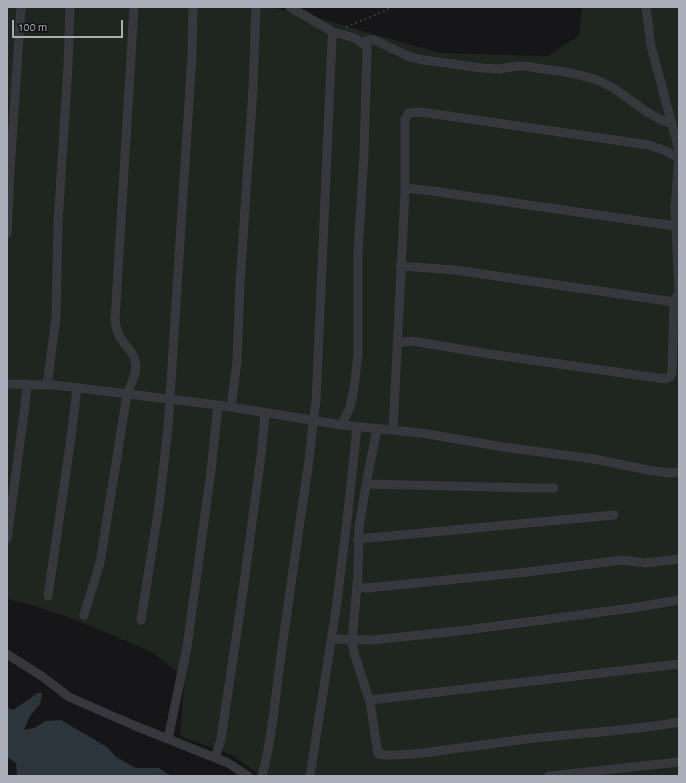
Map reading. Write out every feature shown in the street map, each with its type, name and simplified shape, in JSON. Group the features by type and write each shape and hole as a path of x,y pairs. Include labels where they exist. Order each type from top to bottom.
{"street":[{"path":"7,234 21,7"},
{"path":"47,385 56,318 58,223 68,73 70,7"},
{"path":"84,615 100,563 126,394 135,376 136,368 136,360 119,335 115,320 134,7"},
{"path":"141,620 159,506 171,399 192,55 193,7"},
{"path":"231,407 237,362 240,284 253,95 256,7"},
{"path":"290,7 333,32 355,38 366,47 367,51 364,154 358,253 358,355 350,407 342,425"},
{"path":"646,7 651,46 679,150"},
{"path":"262,776 271,731 308,465 312,420 316,402 330,60 333,32"},
{"path":"362,43 368,40 374,40 410,57 424,60 482,68 499,69 526,66 594,79 616,90 653,115 672,124"},
{"path":"393,430 405,188 405,119 408,112 421,112 649,145 666,151 679,158"},
{"path":"397,343 412,341 489,354 665,379 670,377 672,372 677,296 675,195 679,154"},
{"path":"405,188 675,226"},
{"path":"400,266 454,270 677,296"},
{"path":"7,384 47,385 218,405 342,425 421,433 503,447 594,459 668,473 679,472"},
{"path":"7,539 27,384"},
{"path":"48,596 77,388"},
{"path":"168,739 187,647 211,471 218,405"},
{"path":"215,758 222,732 243,591 262,448 265,413"},
{"path":"310,776 332,639 357,427"},
{"path":"377,429 366,484 358,539 357,587 353,639 355,656 370,700 378,754 386,756 452,750 520,740 637,729 679,722"},
{"path":"366,484 554,488"},
{"path":"358,539 614,515"},
{"path":"357,587 367,588 528,572 622,560 645,563 679,559"},
{"path":"332,639 373,640 467,630 632,608 679,600"},
{"path":"7,654 43,677 69,697 228,763 248,776"},
{"path":"370,700 679,664"},
{"path":"549,776 679,762"}],"path":[{"path":"333,32 385,11 391,7"}],"shaded area":[{"path":"7,7 268,7 304,14 439,53 547,56 579,36 582,7 679,7 679,776 261,776 232,755 180,736 185,677 151,652 63,615 7,599"},
{"path":"38,693 42,693 40,704 30,716 24,730 34,728 46,721 61,720 107,747 116,757 136,768 159,768 171,776 17,776 16,763 7,757 7,707 13,710"}]}
